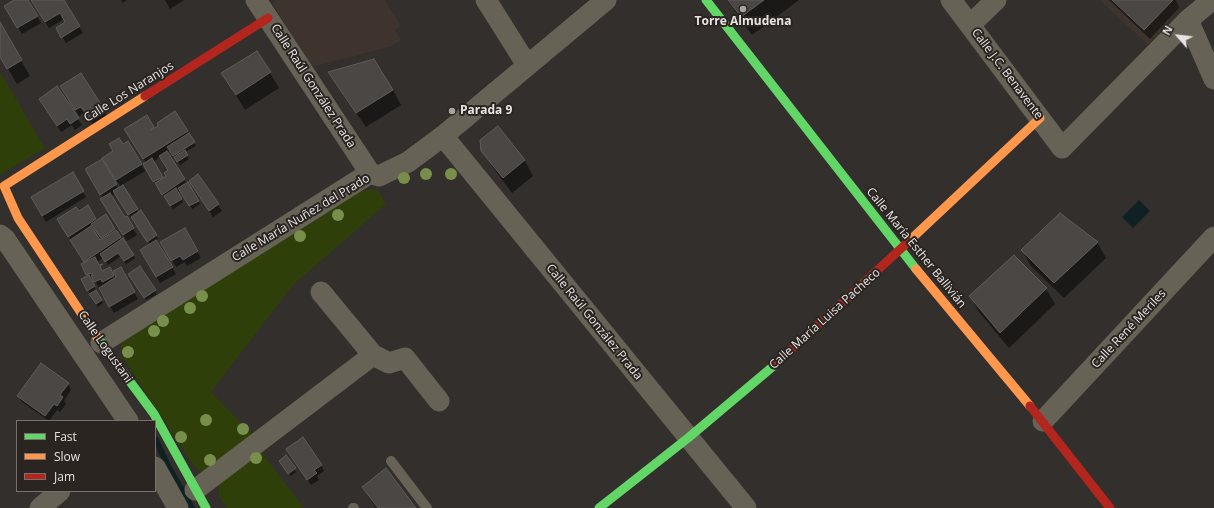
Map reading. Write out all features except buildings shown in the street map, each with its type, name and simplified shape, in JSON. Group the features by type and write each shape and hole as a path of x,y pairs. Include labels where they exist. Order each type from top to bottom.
{"street":[{"name":"Calle Raúl González Prada","path":"256,0 370,173"},
{"path":"486,0 527,65"},
{"name":"Calle María Nuñez del Prado","path":"101,343 370,173 379,176 408,162 443,136 606,0"},
{"name":"Calle María Esther Ballivián","path":"706,0 900,250 1043,421 1110,508"},
{"name":"Calle J.C. Benavente","path":"951,0 1062,148 1188,20"},
{"path":"970,25 996,0"},
{"path":"1212,0 1188,20 1214,79"},
{"name":"Calle Los Naranjos","path":"4,186 268,18"},
{"name":"Calle María Luisa Pacheco","path":"599,508 688,438 774,366 1040,118"},
{"name":"Calle Raúl González Prada","path":"443,136 746,508"},
{"name":"Calle Logustani","path":"4,186 18,218 101,343 148,418"},
{"name":"Calle Logustani","path":"0,235 5,239 127,420"},
{"name":"Calle René Meriles","path":"1043,421 1214,237"},
{"path":"321,292 373,355 389,363 405,358 439,401"},
{"path":"195,490 373,355"},
{"name":"Calle Logustani","path":"156,430 206,508"},
{"path":"156,470 178,508"},
{"path":"40,508 59,492"}],"lane":[{"path":"391,462 427,508"}],"shaded area":[{"path":"276,0 385,0 401,26 395,30 401,40 392,46 312,67 272,3"},
{"path":"1100,0 1176,0 1179,9 1148,45"},
{"path":"1139,200 1150,211 1133,228 1122,217"}],"green space":[{"path":"0,72 45,148 0,175"},
{"path":"377,189 386,204 293,285 211,392 253,435 208,469 201,472 194,466 123,358 120,346 126,337 356,192"},
{"path":"259,449 304,508 227,508 219,497 219,482"}],"waterway":[{"path":"156,440 168,466 192,508"}],"traffic: fast":[{"path":"706,0 916,269"},
{"path":"97,337 154,414 206,508"},
{"path":"599,508 688,438 777,363"}],"traffic: slow":[{"path":"97,337 18,218 4,186 145,96"},
{"path":"908,242 1040,118"},
{"path":"916,269 1030,406"}],"traffic: jam":[{"path":"145,96 268,18"},
{"path":"777,363 908,242"},
{"path":"1030,406 1110,508"}],"place":[{"name":"Torre Almudena","path":"743,9"},
{"name":"Parada 9","path":"452,111"}]}
